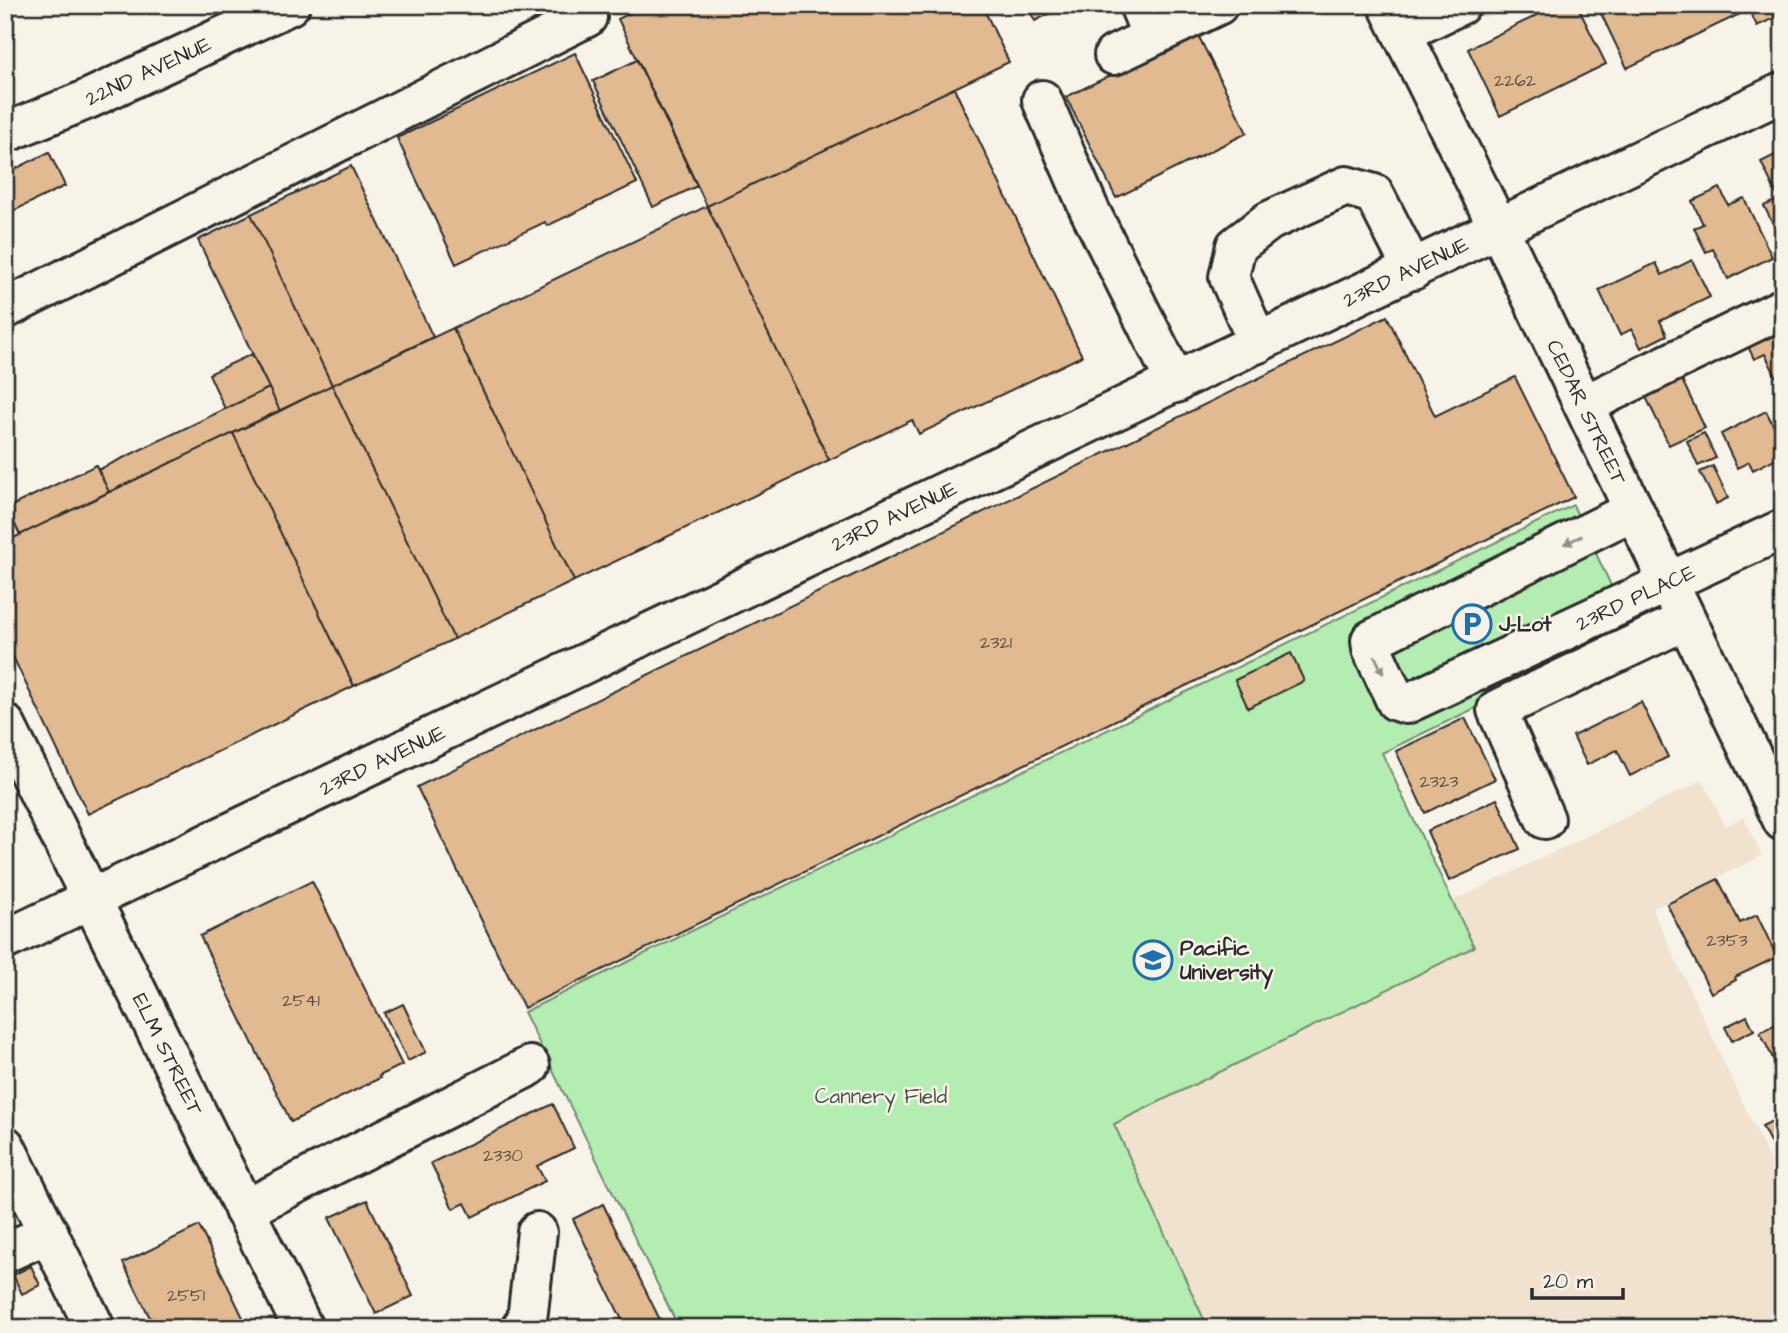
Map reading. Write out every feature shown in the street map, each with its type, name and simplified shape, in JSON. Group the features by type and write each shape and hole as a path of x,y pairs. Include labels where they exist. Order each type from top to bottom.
{"street":[{"name":"22ND AVENUE","path":"5,133 109,90 290,5"},
{"path":"1114,55 1146,21 1217,5"},
{"path":"1395,19 1460,5"},
{"path":"5,309 587,17"},
{"name":"CEDAR STREET","path":"1395,19 1499,229 1783,821"},
{"name":"23RD AVENUE","path":"5,940 1783,92"},
{"path":"1042,100 1089,209 1176,383"},
{"path":"1258,343 1229,277 1236,246 1269,221 1346,186 1374,194 1413,270"},
{"path":"1584,405 1783,309"},
{"name":"23RD PLACE","path":"1634,510 1371,640 1371,649 1396,701 1406,704 1783,529"},
{"path":"1545,819 1497,710 1686,620"},
{"name":"ELM STREET","path":"5,724 303,1328"},
{"path":"244,1210 530,1066"},
{"path":"5,1146 95,1328"},
{"path":"521,1328 527,1320 537,1232"},
{"path":"5,1253 49,1233"}],"shaded area":[{"name":"Cannery Field","path":"1573,505 1382,753 1453,901 1703,780 1725,826 1744,817 1762,856 1652,909 1783,1188 1783,1328 679,1328 524,1012"}],"green space":[{"name":"Cannery Field","path":"1573,505 1633,632 1382,753 1474,947 1114,1124 1208,1328 679,1328 524,1012"}],"building":[{"path":"647,5 982,5 1009,62 707,206 618,19"},
{"path":"1027,5 1067,5 1035,21"},
{"path":"1558,5 1577,5 1606,64 1500,116 1468,49"},
{"path":"1597,5 1738,5 1742,13 1627,68"},
{"path":"1747,5 1783,5 1783,14 1757,26"},
{"path":"1197,33 1247,133 1116,198 1066,97"},
{"path":"575,53 637,183 547,226 545,222 456,264 397,138"},
{"path":"637,60 697,186 653,207 593,81"},
{"path":"954,88 1082,356 919,434 912,420 829,460 707,206"},
{"path":"1783,151 1783,227 1776,230 1764,206 1779,199 1761,162"},
{"path":"49,152 65,186 5,215 5,174"},
{"path":"351,166 433,337 332,385 251,214"},
{"path":"1720,188 1728,205 1744,198 1772,257 1728,279 1713,249 1706,252 1694,228 1703,224 1692,201"},
{"path":"707,206 829,460 574,581 453,328"},
{"path":"251,214 332,385 280,411 198,240"},
{"path":"1692,260 1710,297 1660,321 1667,335 1641,348 1632,329 1620,335 1599,290 1656,263 1662,275"},
{"path":"1387,316 1435,416 1515,377 1574,497 524,1008 417,787"},
{"path":"1774,324 1783,343 1783,390 1765,354 1754,359 1744,338"},
{"path":"453,328 574,581 454,639 332,385"},
{"path":"252,354 269,388 225,409 209,374"},
{"path":"1681,378 1705,428 1669,445 1645,395"},
{"path":"332,385 454,639 354,686 233,433"},
{"path":"269,388 280,411 109,492 98,470"},
{"path":"1766,411 1783,444 1783,455 1753,470 1749,462 1737,468 1721,434"},
{"path":"233,433 354,686 88,814 5,640 5,542"},
{"path":"1704,433 1716,458 1698,466 1687,441"},
{"path":"96,465 109,492 20,535 7,508"},
{"path":"1713,466 1728,498 1716,504 1700,472"},
{"path":"1291,653 1304,681 1248,708 1235,680"},
{"path":"1641,702 1668,757 1630,776 1617,750 1587,765 1573,736"},
{"path":"1465,718 1495,779 1425,813 1396,751"},
{"path":"1497,799 1520,849 1449,881 1427,831"},
{"path":"1718,879 1740,923 1757,915 1777,957 1735,977 1736,980 1711,993 1667,904"},
{"path":"312,881 402,1065 291,1122 200,936"},
{"path":"403,1004 426,1052 408,1061 384,1013"},
{"path":"1747,1016 1754,1030 1732,1041 1725,1027"},
{"path":"1783,1020 1783,1064 1777,1067 1760,1032"},
{"path":"553,1104 574,1148 537,1166 545,1181 472,1217 465,1203 453,1209 431,1163"},
{"path":"1783,1116 1783,1165 1782,1166 1762,1126"},
{"path":"367,1200 413,1296 376,1314 329,1218"},
{"path":"603,1204 664,1328 626,1328 573,1219"},
{"path":"199,1226 248,1328 155,1328 123,1263"},
{"path":"31,1266 40,1285 22,1294 13,1275"}],"place":[{"name":"J-Lot","path":"1472,624"},
{"name":"Pacific University","path":"1153,960"}]}
